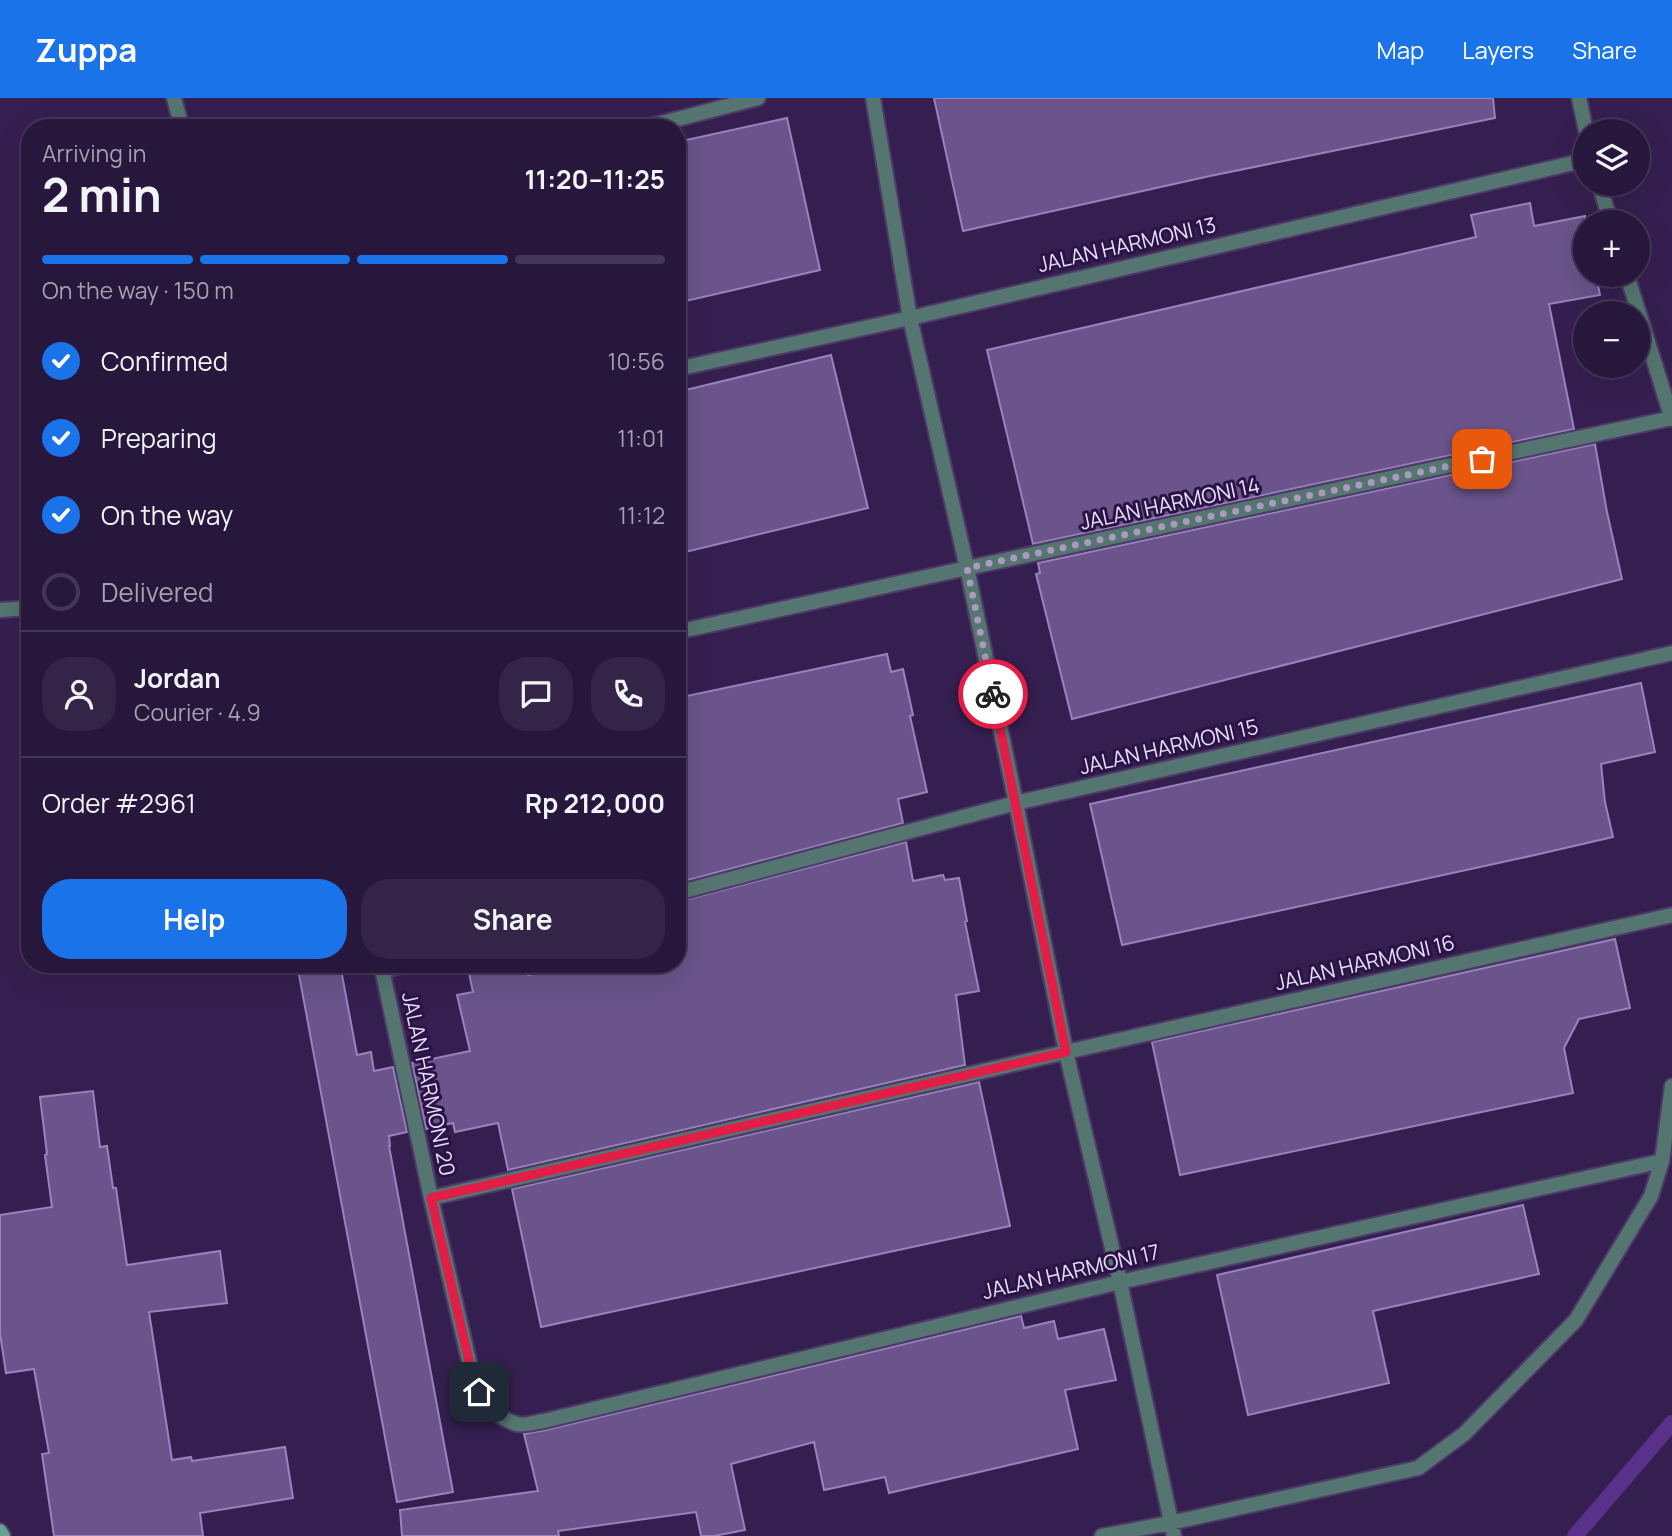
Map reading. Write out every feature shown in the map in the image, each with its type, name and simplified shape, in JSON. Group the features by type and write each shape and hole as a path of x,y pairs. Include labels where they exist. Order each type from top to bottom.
{"street":[{"path":"174,98 180,119"},
{"path":"678,119 758,98"},
{"path":"873,98 910,318 967,568 1066,1052 1120,1282 1172,1529"},
{"path":"1579,98 1583,119"},
{"name":"JALAN HARMONI 13","path":"686,367 910,318 1573,163"},
{"path":"1631,287 1672,419"},
{"name":"JALAN HARMONI 14","path":"686,630 1672,419"},
{"path":"0,610 21,609"},
{"name":"JALAN HARMONI 15","path":"686,891 1017,803 1672,653"},
{"name":"JALAN HARMONI 16","path":"431,1198 1672,915"},
{"name":"JALAN HARMONI 20","path":"383,973 470,1365 479,1392 495,1413"},
{"path":"1102,1536 1172,1529 1418,1468 1464,1434 1576,1321 1651,1196 1662,1161 1672,1086"},
{"name":"JALAN HARMONI 17","path":"495,1413 518,1425 544,1421 1120,1282 1662,1161"},
{"path":"0,1531 3,1536"}],"building":[{"path":"934,98 1493,98 1495,118 1210,176 963,231"},
{"path":"787,118 820,270 686,301 686,140"},
{"path":"1530,203 1534,226 1573,218 1573,287 1598,287 1600,295 1549,304 1574,429 1033,544 987,350 1476,237 1471,215"},
{"path":"831,355 868,508 686,552 686,390"},
{"path":"1595,444 1622,579 1072,719 1036,574 1040,573 1038,563"},
{"path":"887,654 891,672 903,669 913,715 910,716 927,792 898,799 903,823 686,881 686,696"},
{"path":"1641,683 1655,752 1601,764 1605,802 1613,837 1122,945 1090,804"},
{"path":"906,842 913,881 943,875 945,880 959,878 979,991 956,995 965,1065 508,1170 498,1123 455,1132 453,1123 426,1129 412,1063 470,1051 457,995 473,992 469,973 686,973 686,900"},
{"path":"1615,939 1630,1008 1579,1019 1564,1048 1573,1093 1180,1175 1152,1042"},
{"path":"299,973 342,973 357,1055 371,1052 374,1071 393,1067 407,1132 389,1136 389,1146 453,1492 397,1502"},
{"path":"979,1082 1010,1226 541,1327 512,1189"},
{"path":"93,1091 100,1147 107,1146 113,1188 116,1188 127,1265 220,1251 227,1303 149,1312 172,1460 191,1457 192,1461 285,1447 293,1498 200,1513 203,1536 54,1536 42,1454 49,1453 34,1369 6,1373 0,1334 0,1215 52,1207 40,1097"},
{"path":"1523,1205 1539,1274 1373,1311 1389,1383 1248,1415 1217,1275"},
{"path":"1021,1316 1024,1328 1054,1321 1058,1339 1104,1329 1116,1380 1065,1390 1078,1449 889,1493 885,1477 824,1490 814,1442 731,1464 745,1530 701,1536 696,1512 558,1531 559,1536 402,1536 400,1510 538,1491 524,1434"}],"waterway":[{"path":"1575,1536 1672,1423"}],"way so far":[{"path":"993,694 967,568 1482,459"}],"route":[{"path":"479,1392 470,1365 431,1198 1066,1052 993,694"}]}
